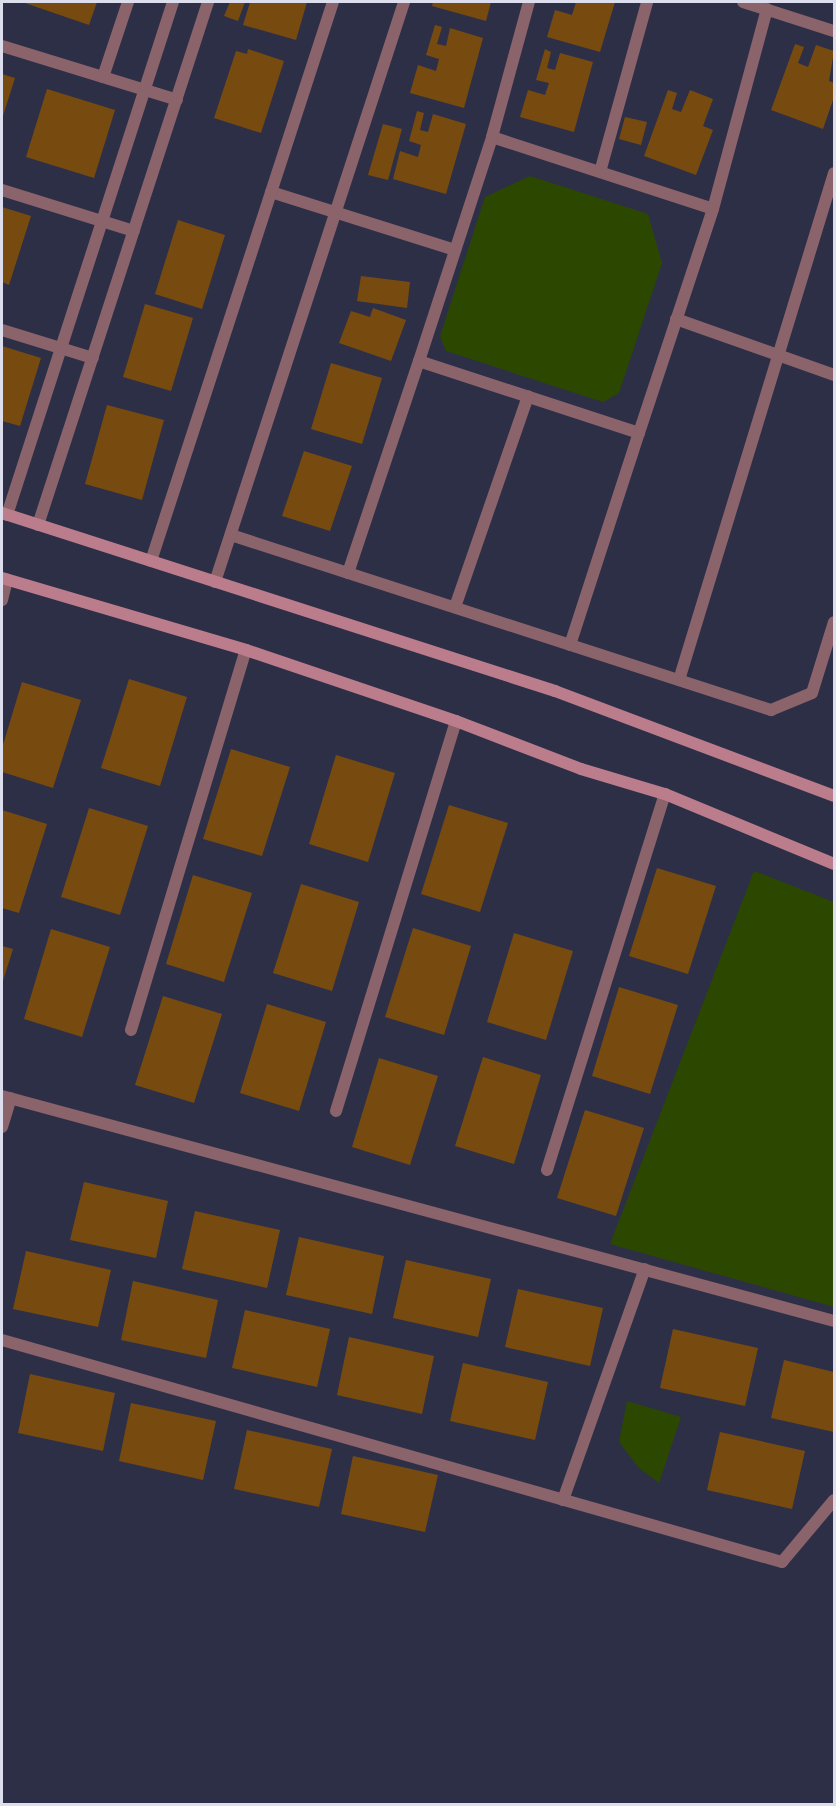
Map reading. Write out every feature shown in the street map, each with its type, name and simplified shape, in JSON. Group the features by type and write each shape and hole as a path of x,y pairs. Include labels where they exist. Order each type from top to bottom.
{"main road":[{"path":"4,514 555,691 834,796"},
{"path":"4,579 246,650 456,721 581,769 665,794 834,864"}],"street":[{"path":"104,77 128,2"},
{"path":"4,514 61,348 173,2"},
{"path":"38,525 208,2"},
{"path":"151,561 333,2"},
{"path":"215,582 404,2"},
{"path":"348,573 492,137 529,2"},
{"path":"600,172 647,2"},
{"path":"743,2 834,31"},
{"path":"570,645 712,208 767,9"},
{"path":"2,46 177,100"},
{"path":"492,137 712,208"},
{"path":"679,680 775,356 834,173"},
{"path":"2,190 134,231"},
{"path":"271,192 455,250"},
{"path":"676,319 775,356 834,375"},
{"path":"2,330 93,358"},
{"path":"418,361 639,433"},
{"path":"455,607 528,396"},
{"path":"231,535 771,710 812,693 834,622"},
{"path":"2,600 4,579"},
{"path":"131,1030 246,650"},
{"path":"336,1111 456,721"},
{"path":"548,1170 665,794"},
{"path":"2,1127 6,1097 834,1321"},
{"path":"563,1500 645,1269"},
{"path":"2,1340 782,1562 834,1500"}],"green space":[{"path":"530,176 648,214 662,263 619,393 603,402 446,351 440,336 485,197"},
{"path":"754,871 834,902 834,1307 610,1244"},
{"path":"627,1401 681,1417 659,1483 639,1468 619,1442"}],"building":[{"path":"22,2 97,2 89,25"},
{"path":"230,2 245,2 238,21 224,16"},
{"path":"250,2 307,2 296,40 243,25"},
{"path":"433,2 491,2 486,21 432,6"},
{"path":"576,2 615,2 600,52 547,37 555,10 572,15"},
{"path":"435,25 442,27 437,44 446,46 450,28 483,38 464,108 410,93 418,65 436,71 439,59 426,55"},
{"path":"795,44 804,47 798,63 808,67 816,45 834,51 829,81 834,83 834,97 823,129 771,110"},
{"path":"248,49 284,61 261,133 214,118 236,51 247,54"},
{"path":"545,49 551,52 547,68 555,70 560,53 593,62 574,132 520,117 528,90 545,95 549,83 536,80"},
{"path":"2,74 15,78 2,119"},
{"path":"47,89 115,110 94,178 26,157"},
{"path":"668,90 677,93 672,109 681,112 690,90 713,99 703,126 713,130 696,175 644,156"},
{"path":"417,111 424,113 420,130 428,132 433,114 466,124 446,194 393,179 400,151 418,157 421,145 409,141"},
{"path":"625,117 647,122 641,145 619,139"},
{"path":"383,124 402,129 388,180 368,175"},
{"path":"2,207 31,216 9,285 2,282"},
{"path":"178,220 225,235 202,309 155,294"},
{"path":"361,276 410,282 407,308 357,301"},
{"path":"145,304 193,318 171,391 123,377"},
{"path":"373,308 406,320 391,361 339,343 351,311 370,317"},
{"path":"2,346 41,358 20,426 2,421"},
{"path":"331,363 382,378 362,444 311,429"},
{"path":"107,405 164,420 142,500 85,484"},
{"path":"304,451 352,466 330,531 282,516"},
{"path":"129,679 187,697 160,786 101,768"},
{"path":"22,682 81,700 53,788 2,772 2,748"},
{"path":"231,749 290,767 262,856 203,839"},
{"path":"336,755 395,773 368,862 309,844"},
{"path":"449,805 508,823 480,912 421,894"},
{"path":"89,808 148,826 120,915 61,897"},
{"path":"2,810 47,824 19,913 2,908"},
{"path":"657,868 716,886 688,974 629,956"},
{"path":"193,875 252,893 224,982 166,964"},
{"path":"301,884 359,902 332,991 273,973"},
{"path":"413,928 471,946 444,1035 385,1017"},
{"path":"51,929 110,947 82,1037 24,1019"},
{"path":"514,933 573,951 546,1040 487,1022"},
{"path":"2,946 13,949 2,984"},
{"path":"619,987 678,1005 650,1094 592,1076"},
{"path":"163,996 222,1014 194,1103 135,1085"},
{"path":"267,1004 326,1022 299,1111 240,1093"},
{"path":"483,1057 541,1075 514,1164 455,1146"},
{"path":"379,1058 438,1076 410,1165 352,1147"},
{"path":"585,1110 644,1128 616,1216 557,1198"},
{"path":"84,1182 168,1201 156,1258 70,1240"},
{"path":"195,1211 280,1230 267,1288 182,1269"},
{"path":"299,1237 384,1256 372,1314 286,1295"},
{"path":"26,1251 111,1270 98,1327 13,1309"},
{"path":"406,1260 491,1279 478,1337 393,1318"},
{"path":"133,1281 218,1300 206,1358 121,1340"},
{"path":"518,1289 603,1308 590,1366 505,1347"},
{"path":"245,1310 330,1329 317,1387 232,1368"},
{"path":"673,1329 758,1348 745,1406 660,1388"},
{"path":"349,1337 434,1356 422,1414 337,1395"},
{"path":"784,1360 834,1372 834,1432 771,1418"},
{"path":"463,1363 548,1382 535,1440 450,1421"},
{"path":"30,1374 115,1393 103,1451 18,1433"},
{"path":"131,1403 216,1421 203,1480 119,1461"},
{"path":"247,1430 332,1449 319,1507 234,1489"},
{"path":"720,1432 805,1451 792,1509 707,1490"},
{"path":"353,1456 438,1475 425,1532 341,1514"}]}
